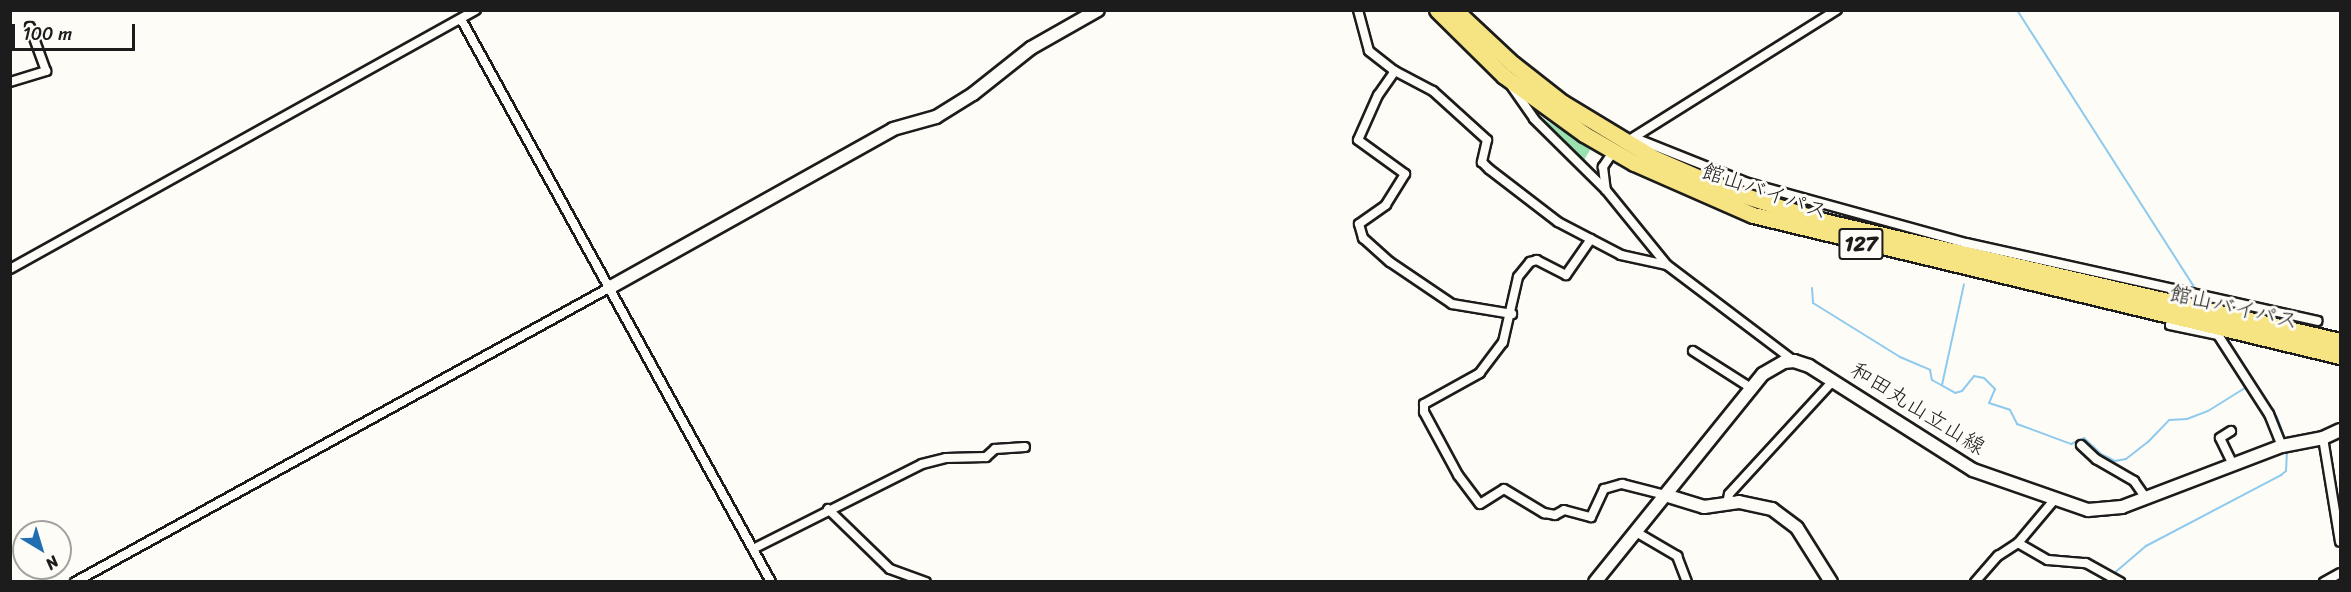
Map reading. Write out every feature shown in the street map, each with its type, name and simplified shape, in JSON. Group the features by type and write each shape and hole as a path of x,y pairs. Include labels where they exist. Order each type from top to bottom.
{"highway":[{"name":"館山バイパス","path":"1437,10 1504,76 1612,151 1690,190 1779,223 2340,356"},
{"name":"館山バイパス","path":"1455,10 1537,84 1630,140 1730,191 1804,216 2340,341"}],"main road":[{"path":"609,288 892,129 936,117 973,94 1031,48 1098,10"},
{"path":"1595,582 1751,388 1770,368 1794,361"},
{"name":"和田丸山立山線","path":"1794,361 1833,381 1964,465 2055,499 2100,511 2146,498 2282,446 2323,438 2340,430"},
{"path":"1665,495 1704,507 1727,503 1756,503 1786,516 1830,582"}],"street":[{"path":"10,269 476,10"},
{"path":"1358,10 1369,51 1395,71 1433,92 1487,140 1482,162 1489,169 1538,209 1620,255 1667,265"},
{"path":"1606,190 1603,167 1612,151 1837,10"},
{"path":"461,19 771,582"},
{"path":"10,82 46,71 30,27"},
{"path":"1395,71 1378,95 1358,140 1405,174 1386,205 1359,224 1363,238 1390,262 1452,304 1512,314"},
{"path":"1504,76 1534,119 1606,190 1667,265 1794,361"},
{"path":"1630,140 1748,183 1966,243 2317,321"},
{"path":"1591,238 1566,275 1537,260 1530,262 1518,277 1512,314 1503,342 1480,373 1424,405 1424,412 1467,489 1480,504 1504,489 1544,513 1555,515 1564,510 1591,517 1604,489 1622,484 1665,495"},
{"path":"75,582 609,288"},
{"path":"2173,315 2170,325 2217,335 2269,414 2282,446"},
{"path":"1693,351 1751,388"},
{"path":"1727,503 1729,494 1833,381"},
{"path":"2231,430 2220,438 2233,465"},
{"path":"2323,438 2338,500 2340,542"},
{"path":"2081,446 2096,459 2134,481 2146,498"},
{"path":"753,549 828,509 922,464 946,458 986,457 995,449 1025,447"},
{"path":"1975,582 1998,556 2018,543 2055,499"},
{"path":"828,509 891,569 926,582"},
{"path":"1636,532 1677,556 1687,582"},
{"path":"2018,543 2048,560 2086,563 2114,578"},
{"path":"2324,582 2340,573"}],"green space":[{"path":"1541,117 1588,147 1590,150 1583,162"}],"waterway":[{"path":"2017,10 2197,291"},
{"path":"1942,385 1964,284"},
{"path":"1812,288 1813,303 1900,357 1930,370 1932,380 1955,393 1962,391 1974,376 1984,378 1995,389 1989,403 2010,410 2017,424 2071,444 2084,438 2101,454 2115,461 2126,459 2148,442 2169,420 2187,419 2208,411 2245,388"},
{"path":"2229,342 2277,417 2285,439"},
{"path":"2112,575 2146,546 2281,475 2286,471 2287,450"}]}
